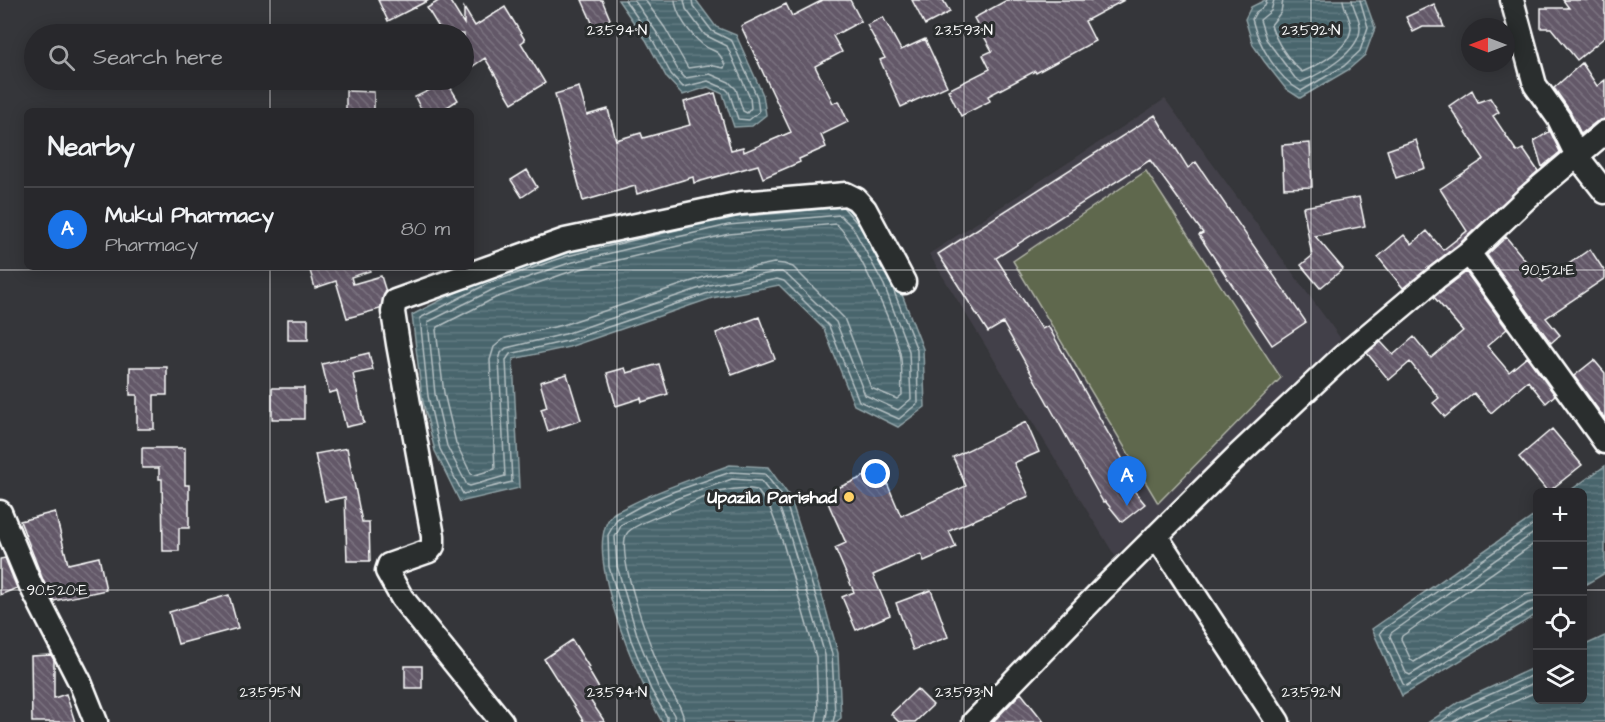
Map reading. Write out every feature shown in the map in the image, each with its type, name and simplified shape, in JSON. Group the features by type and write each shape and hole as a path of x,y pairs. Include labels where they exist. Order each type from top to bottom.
{"street":[{"path":"1512,0 1535,85 1559,119 1577,156 1605,192"},
{"path":"974,722 1156,536 1342,357 1469,253 1528,197 1605,132"},
{"path":"502,722 402,598 387,571 389,565 429,551 433,546 393,312 395,301 565,240 741,203 846,194 856,199 865,209 904,282"},
{"path":"1469,253 1605,442"},
{"path":"0,512 31,586 80,682 96,722"},
{"path":"1156,536 1278,722"}],"shaded area":[{"path":"1165,99 1341,339 1115,556 929,254","holes":["1155,115 1182,159 1159,174 1150,160 997,258 1027,307 988,332 938,254","1196,163 1226,205 1198,225","1232,213 1305,321 1272,344 1199,236","1048,326 1136,483 1103,502 1015,345"]}],"green space":[{"path":"1146,171 1281,378 1158,503 1013,261"}],"water":[{"path":"618,0 696,0 716,27 736,35 763,95 766,115 752,126 734,127 723,94 708,87 683,95 667,78 646,40"},
{"path":"1265,0 1365,0 1375,28 1365,55 1348,70 1300,98 1286,89 1253,45 1245,19 1251,7"},
{"path":"847,201 896,279 923,349 925,407 898,427 854,405 824,329 779,285 712,298 569,347 513,359 519,488 460,502 435,451 422,397 412,315 486,277 565,250 726,212"},
{"path":"730,465 768,467 790,497 838,653 841,718 836,722 662,722 628,649 608,586 603,557 604,532 612,515 653,494"},
{"path":"1605,466 1605,573 1587,584 1587,488 1574,488"},
{"path":"1533,517 1533,616 1402,696 1372,629"},
{"path":"1605,636 1605,722 1429,722 1459,702 1533,668 1533,704 1587,704 1587,644"}],"building":[{"path":"378,0 429,0 388,21"},
{"path":"440,0 449,0 464,24 437,24 427,8"},
{"path":"582,0 602,0 610,19 594,27"},
{"path":"823,0 850,0 861,21 833,36 842,52 815,66 833,103 839,101 848,122 821,135 826,147 799,159 800,162 763,178 758,165 694,183 693,177 637,194 635,186 583,201 555,94 579,87 587,115 608,109 616,140 641,133 643,138 690,125 684,102 715,93 731,150 743,147 744,152 791,132 741,26 786,4 792,16"},
{"path":"912,0 943,0 950,12 925,25"},
{"path":"1007,0 1124,0 1085,21 1095,41 988,96 990,101 961,116 948,90 990,69 983,55 992,51 974,18"},
{"path":"1563,0 1605,0 1605,37 1577,60 1551,28 1541,28 1541,8 1569,8"},
{"path":"1434,4 1444,27 1423,27 1413,32 1406,17"},
{"path":"505,7 525,40 521,43 545,83 512,103 485,58 474,65 474,24 475,26"},
{"path":"464,8 474,24 464,24"},
{"path":"883,17 901,50 925,39 947,86 901,107 880,60 885,58 867,25"},
{"path":"1582,63 1597,86 1605,80 1605,119 1596,122 1581,134 1570,111 1554,88"},
{"path":"430,90 452,90 458,100 446,108 420,108 415,97"},
{"path":"1472,90 1478,102 1490,98 1499,112 1493,116 1517,152 1523,149 1538,171 1460,243 1403,288 1378,257 1404,235 1412,244 1427,231 1443,250 1467,231 1440,189 1484,159 1449,106"},
{"path":"346,91 374,92 374,108 346,108"},
{"path":"1155,115 1188,168 1196,162 1306,322 1272,345 1199,235 1203,233 1150,160 996,258 1042,329 1048,326 1136,483 1130,486 1145,504 1122,522 1105,501 1103,502 1003,323 988,332 938,254"},
{"path":"1548,127 1560,152 1542,167 1534,141 1549,132"},
{"path":"1416,140 1425,168 1396,178 1387,150"},
{"path":"1310,143 1312,187 1284,188 1282,145"},
{"path":"527,170 537,187 522,197 511,180"},
{"path":"1359,197 1365,226 1315,236 1343,269 1320,288 1301,265 1312,256 1303,207"},
{"path":"1506,237 1543,282 1590,249 1605,272 1605,278 1546,318 1560,335 1551,343 1487,255"},
{"path":"310,270 370,270 351,277 353,284 381,276 386,292 380,309 347,318 336,281 315,288"},
{"path":"1466,272 1507,329 1487,346 1509,372 1527,357 1555,395 1546,403 1528,381 1491,413 1474,393 1445,417 1433,403 1439,398 1410,362 1389,380 1367,353 1381,342 1393,355 1414,337 1431,358 1463,331 1434,297"},
{"path":"759,317 775,359 732,375 716,333"},
{"path":"288,319 308,319 308,340 288,340"},
{"path":"369,353 373,370 353,374 364,423 346,427 337,391 329,393 322,364"},
{"path":"1594,360 1605,373 1605,419 1574,376"},
{"path":"659,364 668,394 642,402 641,398 616,406 607,373 625,368 627,373"},
{"path":"130,367 167,367 167,395 154,395 154,429 137,429 137,395 130,395"},
{"path":"567,374 581,420 548,431 541,409 547,407 540,382"},
{"path":"272,388 304,388 304,419 272,419"},
{"path":"1026,422 1039,452 1014,463 1029,496 949,531 956,547 924,561 921,554 873,575 890,615 856,630 842,597 854,592 835,548 846,543 824,494 881,469 901,516 966,486 953,457"},
{"path":"1552,429 1582,465 1553,488 1545,488 1519,457"},
{"path":"142,448 185,448 185,485 189,485 189,528 179,528 179,551 163,551 162,479 159,479 159,468 142,468"},
{"path":"347,448 362,522 369,522 370,561 347,561 345,497 325,501 315,454"},
{"path":"55,512 68,564 99,557 106,590 54,601 43,580 20,521"},
{"path":"5,558 17,588 0,595 0,559"},
{"path":"931,590 948,637 913,650 896,603"},
{"path":"229,595 238,628 178,644 169,612"},
{"path":"572,640 600,690 588,697 605,722 584,722 544,659"},
{"path":"51,655 54,660 54,698 66,694 75,722 32,722 31,656"},
{"path":"405,666 422,666 422,688 405,688"},
{"path":"917,689 933,705 915,722 899,722 891,714"},
{"path":"1021,693 1044,722 993,722 1017,697"}],"place":[{"name":"Upazila Parishad","path":"849,497"},
{"name":"Mukul Pharmacy","path":"1127,506"}]}
